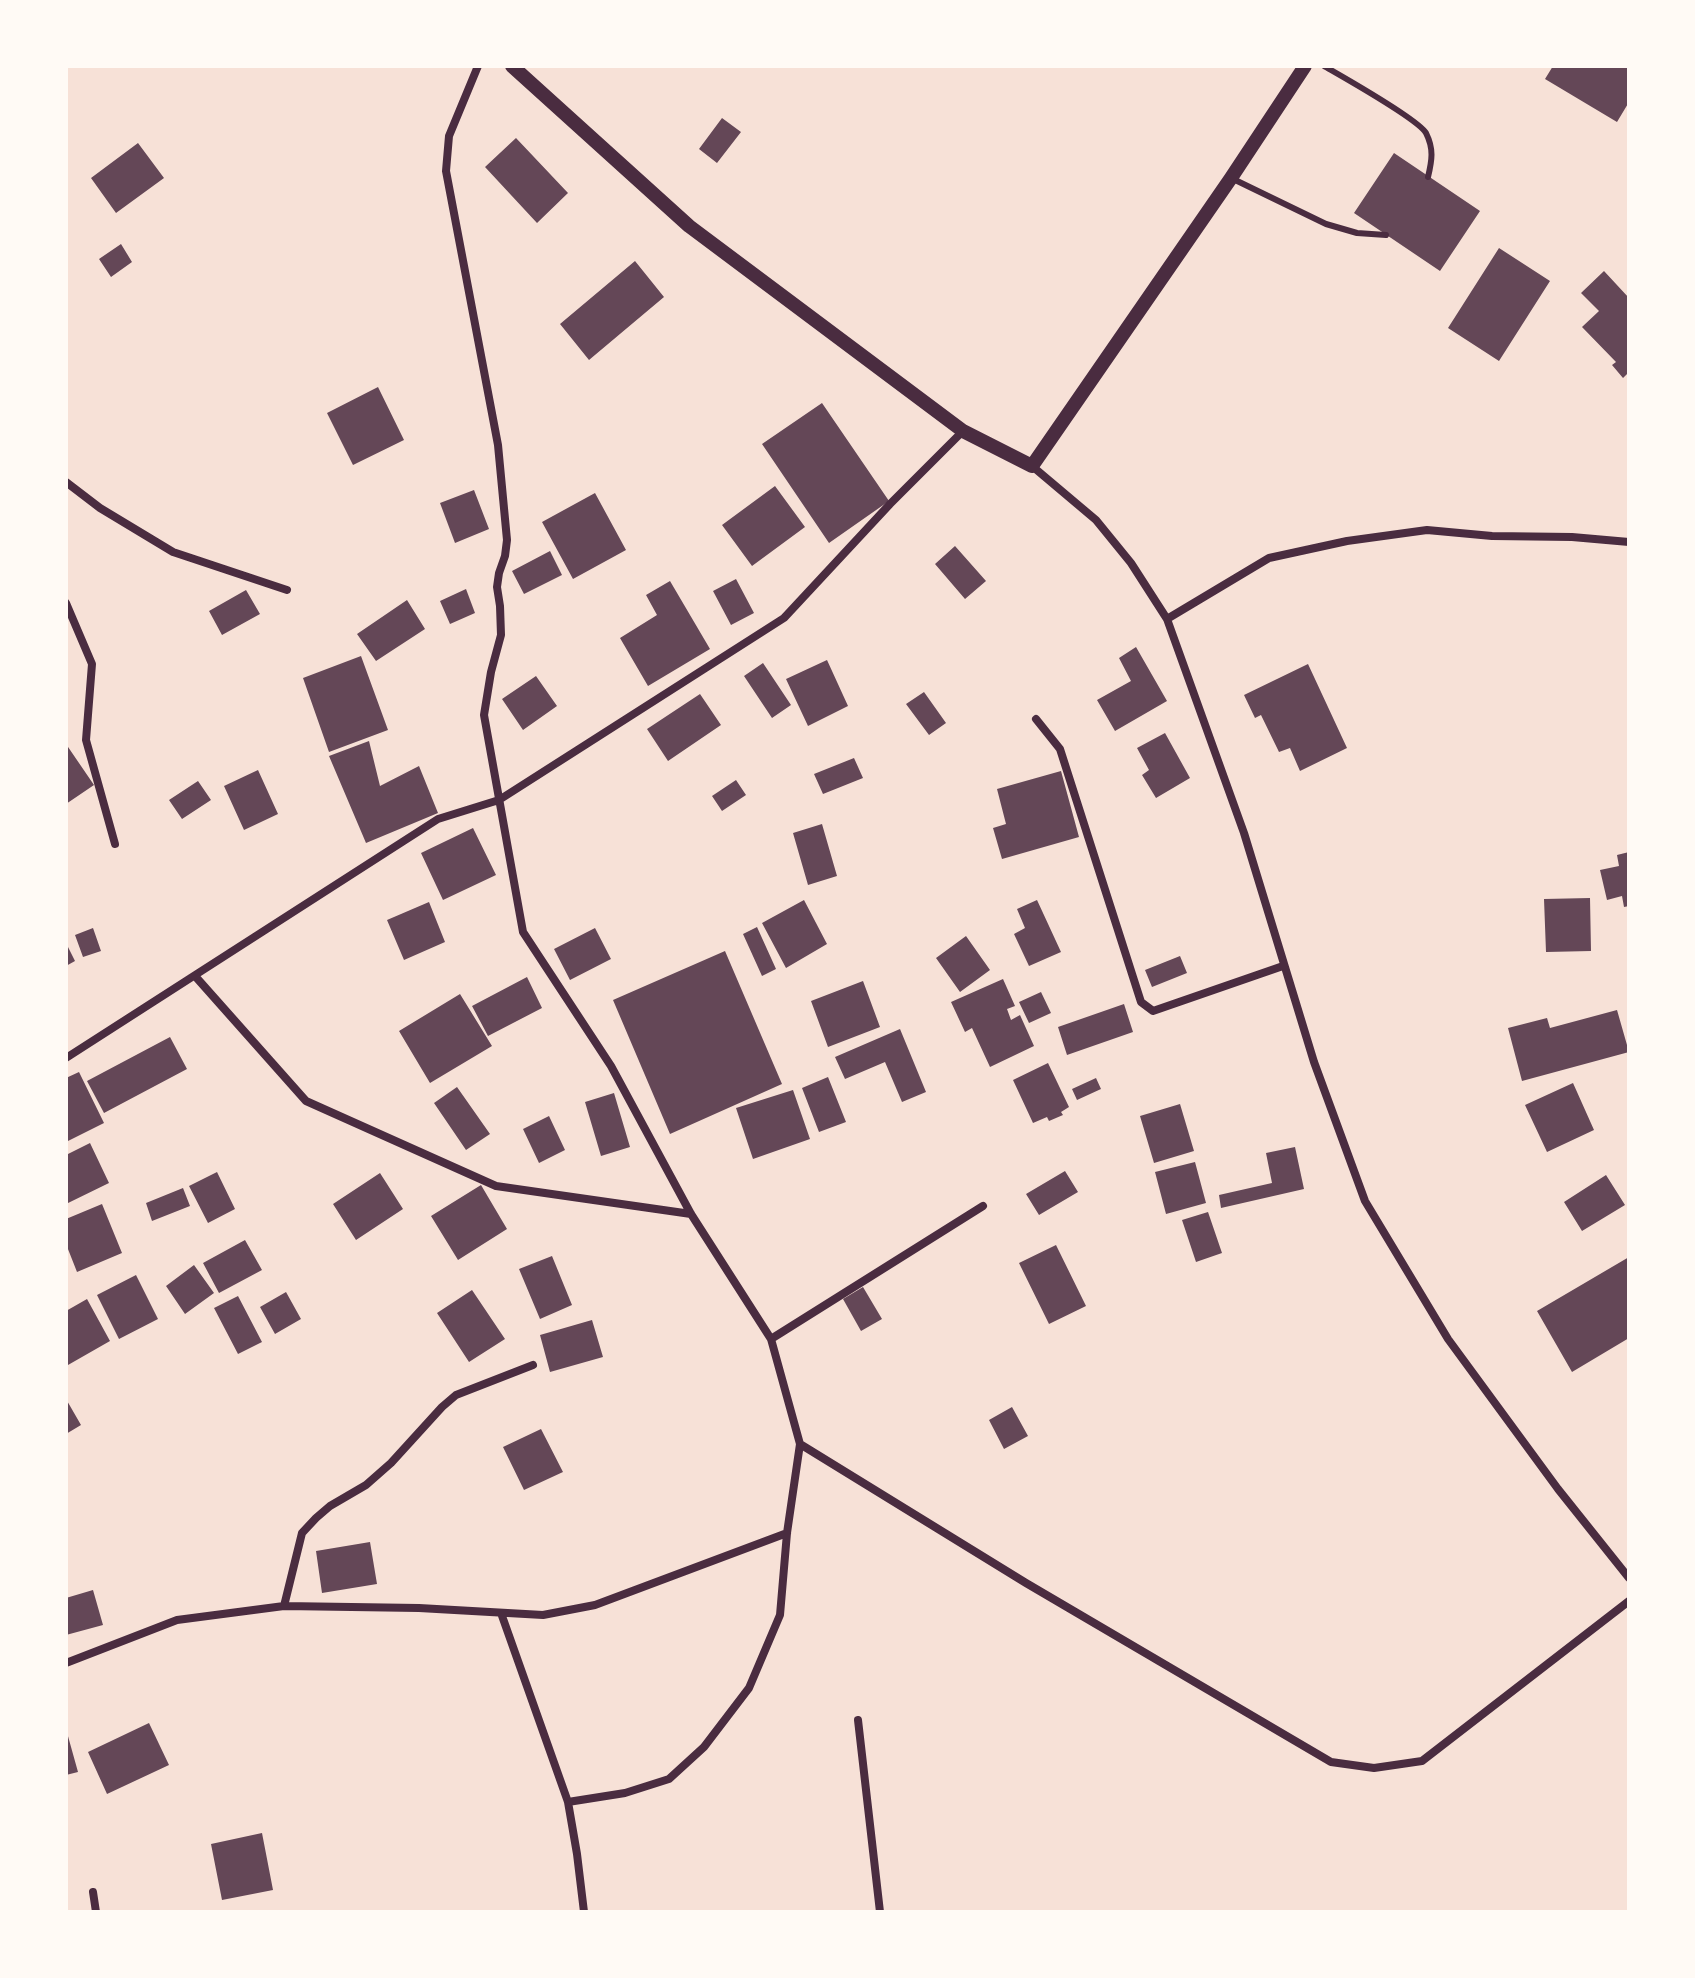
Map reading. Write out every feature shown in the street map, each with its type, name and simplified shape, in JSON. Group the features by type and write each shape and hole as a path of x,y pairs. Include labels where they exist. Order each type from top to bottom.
{"street":[{"path":"478,66 449,136 446,171 498,445 507,540 497,587 501,635 484,715 523,932 611,1066 691,1214 771,1339 800,1444 787,1533 780,1615 749,1688 704,1747 669,1779 625,1793 568,1802"},
{"path":"512,66 689,226 963,431 1032,466 1096,520 1131,563 1167,619 1244,833 1314,1062 1365,1201 1448,1339 1558,1489 1629,1578"},
{"path":"1032,466 1305,66"},
{"path":"66,1058 438,819 499,800 784,618 963,431"},
{"path":"66,482 100,508 173,552 287,590"},
{"path":"1167,619 1269,558 1347,541 1427,530 1629,542"},
{"path":"66,603 92,664 86,740 115,844"},
{"path":"1036,719 1060,749 1141,1002 1153,1011 1283,966"},
{"path":"195,976 306,1101 496,1186 691,1214"},
{"path":"771,1339 983,1206"},
{"path":"284,1606 302,1533 316,1518 366,1485 456,1395 533,1365"},
{"path":"800,1444 1026,1583 1331,1762 1374,1768 1422,1761 1629,1601"},
{"path":"66,1663 177,1620 284,1606 419,1608 543,1615 595,1605 787,1533"},
{"path":"501,1613 568,1802 584,1912"},
{"path":"858,1720 880,1912"},
{"path":"93,1892 96,1912"}],"lane":[{"path":"1324,66 1424,130 1433,154 1428,177"},
{"path":"1231,178 1326,224 1357,233 1386,235"}],"building":[{"path":"1553,66 1629,66 1629,102 1617,122 1545,79"},
{"path":"722,118 741,132 717,163 699,149"},
{"path":"516,138 568,193 537,223 485,167"},
{"path":"138,143 164,178 116,213 91,178"},
{"path":"1394,153 1480,211 1440,271 1354,213"},
{"path":"121,244 132,262 111,277 99,259"},
{"path":"1499,248 1550,281 1499,361 1448,328"},
{"path":"635,261 664,297 589,360 560,324"},
{"path":"1604,271 1629,298 1629,372 1623,378 1612,365 1616,362 1582,327 1599,311 1581,293"},
{"path":"378,387 404,440 353,465 327,413"},
{"path":"822,403 889,501 829,543 762,444"},
{"path":"775,486 805,527 752,566 722,525"},
{"path":"474,490 489,529 455,543 440,503"},
{"path":"595,493 626,550 573,579 542,522"},
{"path":"955,546 986,581 965,599 935,564"},
{"path":"550,551 562,575 524,594 512,571"},
{"path":"736,579 754,613 731,625 713,591"},
{"path":"670,581 710,649 648,686 620,638 657,615 646,595"},
{"path":"466,589 475,613 450,624 440,601"},
{"path":"246,590 260,614 222,635 209,611"},
{"path":"407,600 425,629 376,661 357,634"},
{"path":"1136,647 1167,701 1115,731 1097,700 1131,681 1119,658"},
{"path":"361,656 388,730 329,752 303,678"},
{"path":"827,660 848,706 808,726 786,679"},
{"path":"763,663 791,705 772,718 744,676"},
{"path":"1308,664 1347,748 1300,771 1290,748 1279,752 1261,715 1255,718 1244,695"},
{"path":"536,676 557,706 523,730 502,699"},
{"path":"924,692 946,723 929,735 906,704"},
{"path":"700,694 721,725 668,761 647,729"},
{"path":"1165,733 1190,778 1156,798 1142,775 1149,770 1137,748"},
{"path":"369,741 380,786 419,766 438,813 366,843 329,756"},
{"path":"66,744 94,785 66,804"},
{"path":"854,758 863,778 823,794 814,774"},
{"path":"258,770 278,814 244,830 224,786"},
{"path":"1061,771 1079,837 1002,859 993,828 1006,824 997,789"},
{"path":"736,780 746,795 722,811 712,796"},
{"path":"198,781 211,800 182,819 169,800"},
{"path":"822,824 837,876 808,885 793,833"},
{"path":"473,828 496,875 443,900 421,853"},
{"path":"1629,852 1629,906 1624,907 1622,896 1607,900 1600,870 1619,866 1617,855"},
{"path":"1590,898 1591,951 1546,952 1544,899"},
{"path":"804,900 827,944 786,968 762,923"},
{"path":"1037,900 1061,952 1029,966 1014,934 1025,928 1017,909"},
{"path":"429,902 445,942 404,960 387,920"},
{"path":"757,927 776,969 762,976 743,934"},
{"path":"93,928 101,951 83,957 75,935"},
{"path":"595,928 611,959 570,980 554,949"},
{"path":"966,936 990,970 960,992 936,958"},
{"path":"66,943 75,961 66,966"},
{"path":"725,951 782,1084 670,1134 613,1000"},
{"path":"1180,956 1187,973 1152,987 1145,970"},
{"path":"527,977 542,1008 488,1036 472,1006"},
{"path":"1003,979 1015,1006 1007,1009 1011,1020 1020,1015 1034,1046 990,1067 972,1028 965,1032 951,1002"},
{"path":"863,981 880,1027 828,1047 811,1001"},
{"path":"1041,992 1051,1013 1029,1023 1019,1002"},
{"path":"460,994 492,1046 430,1083 399,1031"},
{"path":"1124,1004 1133,1032 1067,1055 1058,1027"},
{"path":"1617,1010 1629,1052 1522,1081 1508,1028 1547,1018 1550,1028"},
{"path":"900,1029 926,1092 902,1102 885,1062 845,1079 835,1057"},
{"path":"170,1037 187,1069 104,1113 87,1081"},
{"path":"1048,1063 1069,1107 1061,1112 1063,1115 1033,1123 1013,1080"},
{"path":"79,1072 104,1123 66,1142 66,1078"},
{"path":"828,1077 846,1122 819,1132 802,1088"},
{"path":"1096,1078 1101,1089 1077,1100 1072,1089"},
{"path":"1573,1083 1594,1130 1547,1152 1525,1105"},
{"path":"457,1087 490,1134 466,1150 434,1103"},
{"path":"793,1090 810,1139 753,1159 736,1108"},
{"path":"614,1093 630,1147 601,1156 585,1102"},
{"path":"1180,1104 1194,1151 1154,1163 1140,1116"},
{"path":"549,1116 565,1150 539,1163 523,1129"},
{"path":"90,1143 109,1183 66,1204 66,1155"},
{"path":"1295,1147 1304,1189 1221,1208 1219,1195 1272,1183 1266,1153"},
{"path":"1195,1162 1206,1203 1166,1214 1155,1172"},
{"path":"1065,1171 1078,1192 1039,1215 1026,1194"},
{"path":"217,1172 235,1209 208,1223 189,1186"},
{"path":"380,1173 403,1209 356,1240 333,1204"},
{"path":"1606,1175 1625,1205 1582,1231 1564,1202"},
{"path":"481,1185 507,1229 458,1260 431,1216"},
{"path":"183,1188 190,1206 152,1221 146,1203"},
{"path":"102,1204 122,1253 77,1272 66,1244 66,1219"},
{"path":"1208,1212 1222,1253 1196,1262 1182,1220"},
{"path":"245,1240 262,1270 219,1293 203,1263"},
{"path":"1056,1245 1086,1306 1049,1324 1019,1263"},
{"path":"552,1256 572,1305 540,1319 519,1269"},
{"path":"1629,1257 1629,1338 1572,1372 1537,1311"},
{"path":"194,1265 214,1293 185,1314 166,1286"},
{"path":"136,1275 158,1319 119,1339 97,1295"},
{"path":"863,1287 882,1319 861,1331 843,1299"},
{"path":"472,1290 505,1339 469,1362 437,1313"},
{"path":"286,1292 301,1319 275,1334 260,1307"},
{"path":"238,1296 262,1342 238,1354 214,1308"},
{"path":"87,1299 110,1341 68,1365 66,1311"},
{"path":"592,1320 603,1357 550,1372 540,1335"},
{"path":"66,1399 81,1425 66,1434"},
{"path":"1012,1407 1028,1436 1004,1449 989,1420"},
{"path":"541,1429 563,1472 524,1490 503,1447"},
{"path":"370,1542 377,1584 322,1593 316,1551"},
{"path":"93,1590 103,1625 66,1635 66,1598"},
{"path":"149,1723 169,1765 107,1794 88,1752"},
{"path":"66,1729 78,1772 66,1775"},
{"path":"262,1833 273,1890 222,1900 211,1844"}]}
